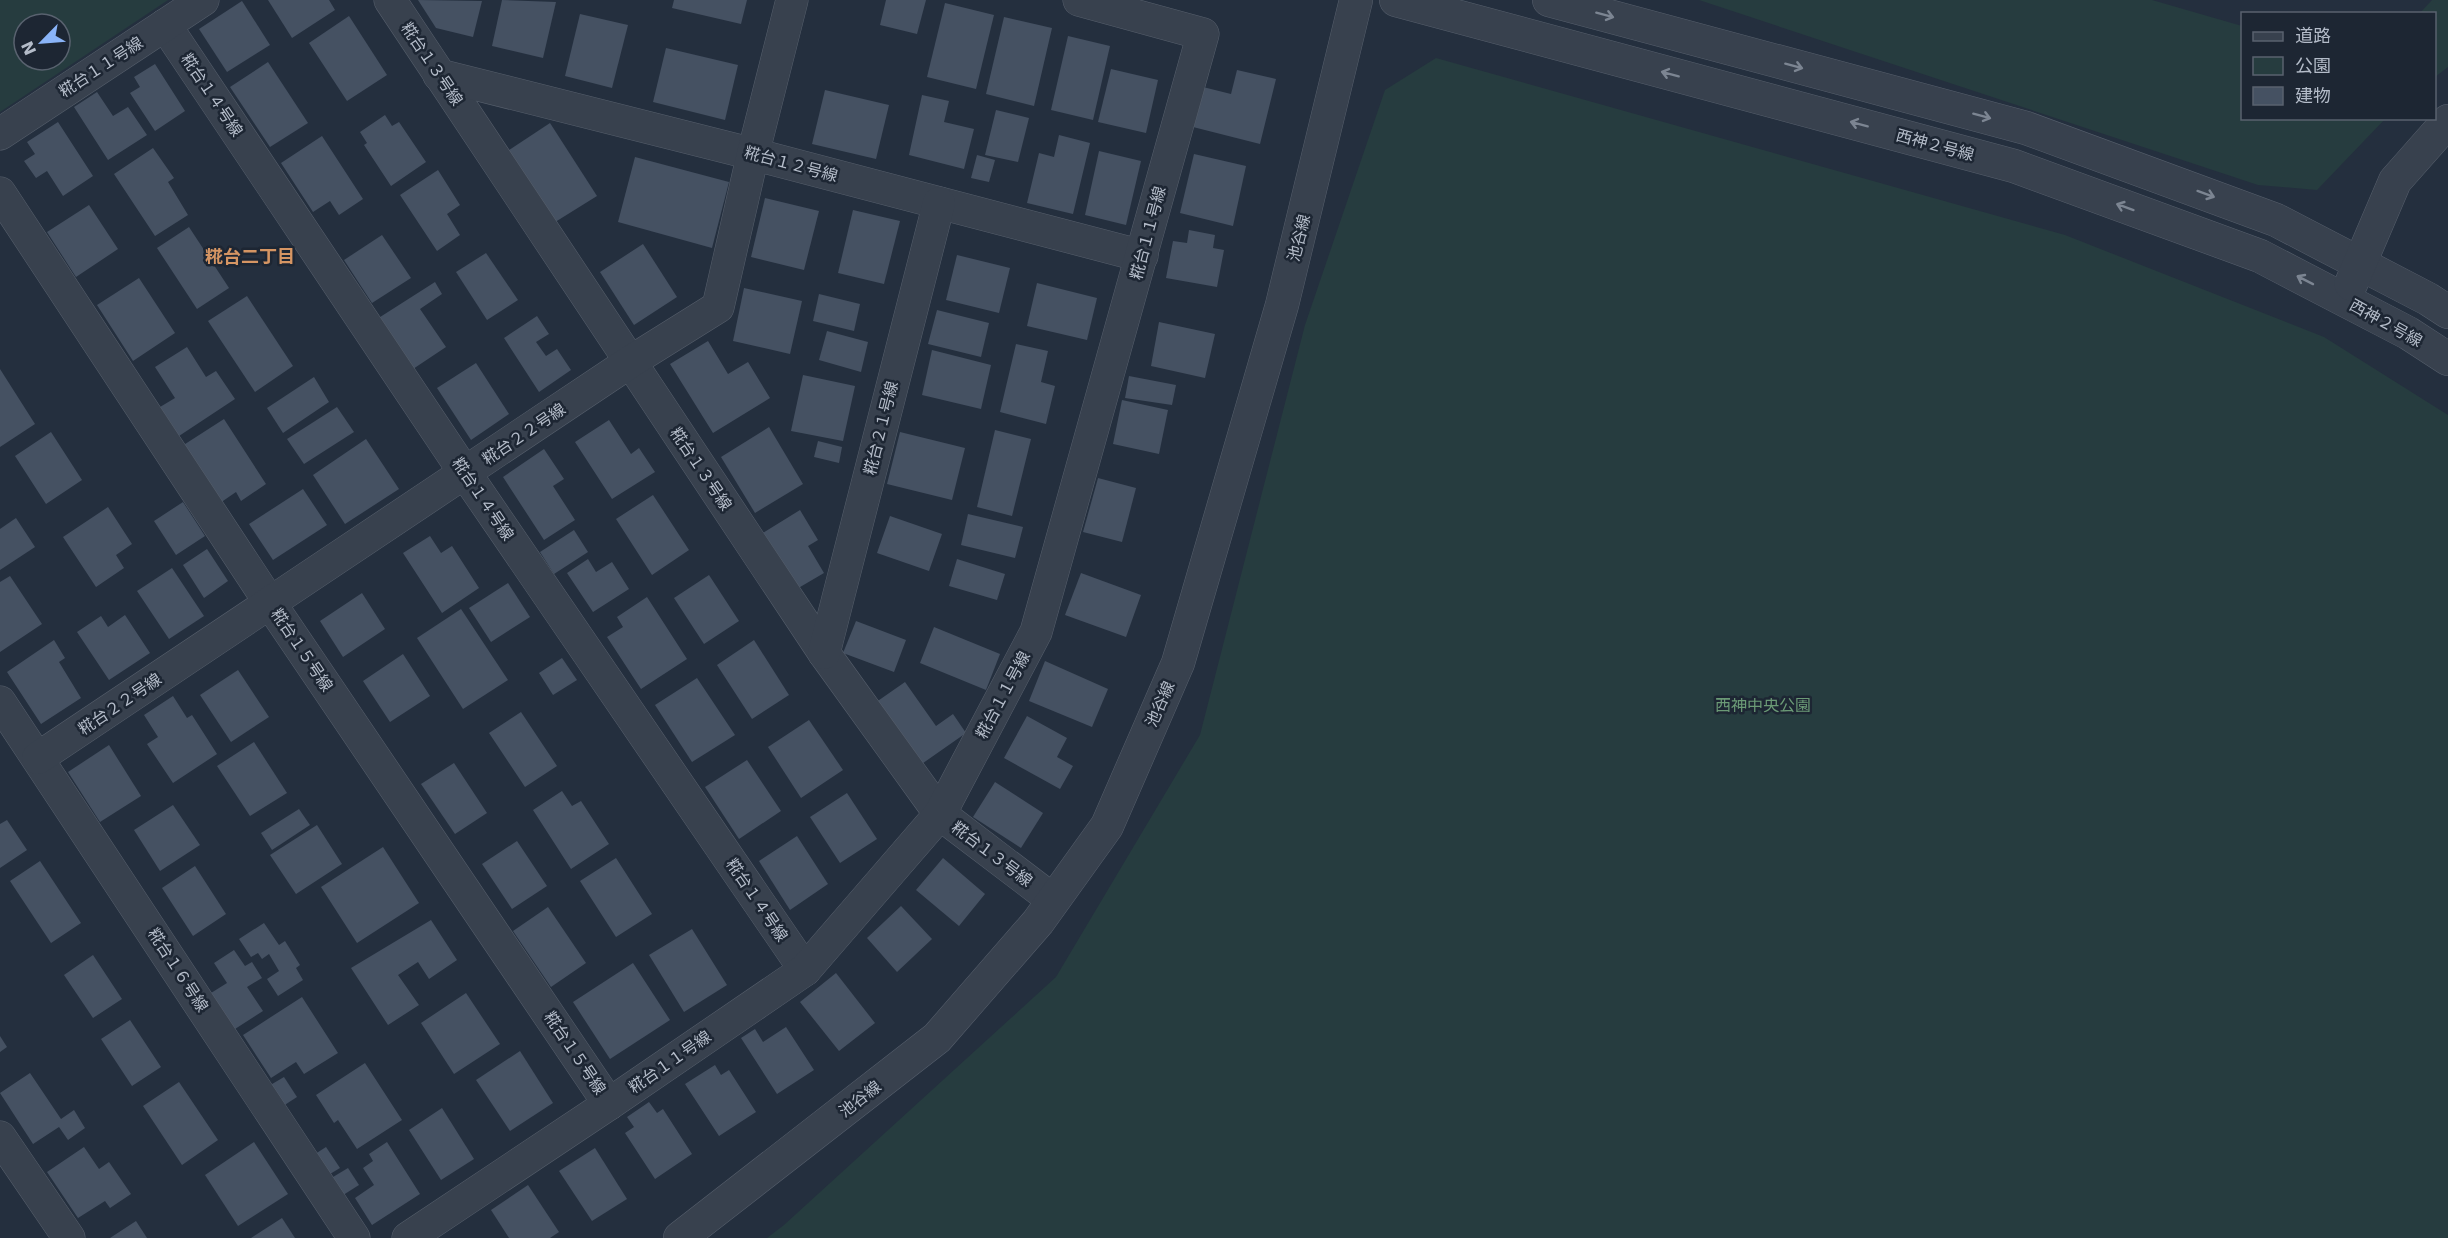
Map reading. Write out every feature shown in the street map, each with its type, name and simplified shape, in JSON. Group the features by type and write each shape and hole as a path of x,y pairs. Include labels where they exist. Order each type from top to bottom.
{"street":[{"name":"糀台１１号線","path":"0,134 203,0"},
{"name":"糀台１３号線","path":"390,0 824,653 940,814 1053,900"},
{"name":"糀台２２号線","path":"38,758 630,362 718,307 753,153 792,0"},
{"name":"糀台１１号線","path":"408,1238 805,970 940,814 1036,632 1203,34 1079,0"},
{"name":"池谷線","path":"680,1238 937,1038 1038,922 1107,826 1178,663 1282,305 1356,0"},
{"name":"西神２号線","path":"1396,0 2014,166 2260,256 2408,333 2448,359"},
{"path":"1549,0 2026,128 2276,220 2428,298 2448,312"},
{"name":"糀台１４号線","path":"165,25 465,473 805,970"},
{"name":"糀台１２号線","path":"440,75 753,153 1142,256"},
{"path":"2345,300 2395,181 2448,121"},
{"name":"糀台１５号線","path":"0,194 270,603 609,1104"},
{"name":"糀台２１号線","path":"824,653 939,202"},
{"name":"糀台１６号線","path":"0,702 354,1238"},
{"path":"0,1137 69,1238"}],"green space":[{"path":"0,0 168,0 72,64 72,12 12,12 12,72 60,72 0,112"},
{"path":"1699,0 2152,0 2241,26 2241,120 2384,120 2317,190 2258,185"},
{"path":"2432,0 2448,0 2448,67 2436,76 2436,12 2421,12"},
{"name":"西神中央公園","path":"1436,58 2065,235 2324,337 2448,415 2448,1238 767,1238 1056,977 1200,735 1305,325 1385,90"}],"building":[{"path":"268,0 329,0 335,10 292,38"},
{"path":"418,0 482,1 473,37 436,28"},
{"path":"502,0 556,2 543,58 492,46"},
{"path":"674,0 747,0 741,24 672,8"},
{"path":"886,0 926,0 917,34 880,25"},
{"path":"242,1 270,45 227,72 199,29"},
{"path":"945,3 994,15 976,89 927,77"},
{"path":"580,14 628,25 612,88 565,76"},
{"path":"349,16 387,75 347,101 309,43"},
{"path":"1004,17 1052,28 1034,106 986,94"},
{"path":"1068,36 1110,46 1093,120 1051,110"},
{"path":"666,48 738,65 725,120 653,102"},
{"path":"268,62 308,123 270,147 230,87"},
{"path":"155,64 185,111 155,131 130,93 140,87 134,77"},
{"path":"1111,69 1158,80 1146,133 1098,122"},
{"path":"1237,70 1276,79 1260,144 1193,127 1203,87 1231,94"},
{"path":"825,90 889,105 876,159 812,144"},
{"path":"97,92 113,116 128,107 147,135 108,160 74,107"},
{"path":"922,95 949,101 944,122 974,129 964,169 909,155"},
{"path":"996,110 1029,118 1018,162 985,155"},
{"path":"385,115 392,126 399,122 426,162 391,186 364,145 367,143 360,132"},
{"path":"58,122 93,176 63,196 47,171 36,178 24,161 35,154 27,142"},
{"path":"550,123 597,196 552,224 506,152"},
{"path":"1059,135 1090,143 1073,214 1027,203 1039,153 1054,157"},
{"path":"322,136 363,199 339,215 330,201 313,212 281,163"},
{"path":"153,148 174,178 168,182 188,215 155,236 114,174"},
{"path":"1099,151 1141,161 1126,225 1085,215"},
{"path":"1194,154 1246,166 1233,226 1180,213"},
{"path":"977,155 995,160 989,182 971,178"},
{"path":"635,157 729,182 712,248 618,222"},
{"path":"438,170 460,205 447,214 460,235 437,251 400,195"},
{"path":"765,198 819,211 804,270 751,257"},
{"path":"89,205 118,249 76,277 47,232"},
{"path":"853,210 900,221 884,284 838,273"},
{"path":"189,227 229,288 197,309 157,248"},
{"path":"1189,230 1215,235 1213,248 1224,250 1217,287 1166,278 1173,241 1187,243"},
{"path":"382,235 411,278 372,303 344,260"},
{"path":"643,244 677,297 634,325 600,272"},
{"path":"486,253 518,300 487,320 456,272"},
{"path":"957,255 1010,268 999,313 946,300"},
{"path":"139,278 175,333 133,361 97,305"},
{"path":"435,282 442,294 420,309 446,347 410,371 377,319"},
{"path":"1037,283 1097,298 1087,340 1027,326"},
{"path":"744,288 802,301 790,354 733,341"},
{"path":"819,294 860,304 854,331 813,321"},
{"path":"247,296 293,366 255,392 208,321"},
{"path":"937,310 989,323 981,357 928,344"},
{"path":"537,316 549,334 536,342 546,356 557,349 571,370 539,392 504,338"},
{"path":"1159,322 1215,334 1205,378 1151,366"},
{"path":"827,331 868,342 861,372 819,360"},
{"path":"708,341 728,374 748,362 770,398 713,433 670,364"},
{"path":"1016,344 1048,351 1041,382 1055,386 1046,424 1000,412"},
{"path":"187,347 206,377 216,371 235,399 179,436 160,407 175,398 155,367"},
{"path":"932,350 991,365 981,409 922,395"},
{"path":"476,363 509,414 471,440 437,388"},
{"path":"0,369 35,424 0,447"},
{"path":"803,375 855,386 843,441 791,431"},
{"path":"1129,376 1176,385 1172,405 1125,398"},
{"path":"314,377 329,402 283,433 267,408"},
{"path":"1122,400 1168,410 1159,454 1113,444"},
{"path":"337,407 354,432 304,464 287,439"},
{"path":"224,419 266,484 241,501 236,492 220,503 182,446"},
{"path":"609,420 631,454 639,448 655,472 612,499 575,442"},
{"path":"769,427 803,484 755,513 721,457"},
{"path":"995,430 1031,439 1012,516 977,507"},
{"path":"51,432 82,480 46,504 15,456"},
{"path":"900,432 965,448 952,500 887,484"},
{"path":"366,439 399,489 345,524 313,475"},
{"path":"818,441 842,447 839,463 814,457"},
{"path":"544,449 564,479 553,486 575,520 544,540 503,477"},
{"path":"1098,478 1136,488 1122,542 1083,532"},
{"path":"303,489 327,525 273,560 249,524"},
{"path":"653,495 689,550 652,575 616,519"},
{"path":"183,502 205,536 176,555 154,521"},
{"path":"108,507 132,544 116,555 124,568 96,587 63,537"},
{"path":"800,510 818,540 808,546 824,573 795,590 761,534"},
{"path":"968,514 1023,527 1015,558 961,545"},
{"path":"890,516 942,534 929,571 877,553"},
{"path":"16,518 35,547 0,570 0,529"},
{"path":"574,530 588,552 554,574 540,552"},
{"path":"430,536 441,553 452,546 479,588 442,613 403,553"},
{"path":"207,549 228,581 204,598 183,565"},
{"path":"588,559 596,572 612,562 629,589 593,612 567,573"},
{"path":"957,559 1005,574 997,600 949,586"},
{"path":"172,568 204,616 169,639 137,591"},
{"path":"1081,573 1141,595 1126,637 1065,615"},
{"path":"709,575 739,621 704,644 674,598"},
{"path":"10,576 42,624 0,652 0,582"},
{"path":"508,583 530,617 491,642 469,608"},
{"path":"362,593 385,629 343,657 320,621"},
{"path":"647,597 687,659 641,689 607,637 623,627 617,617"},
{"path":"461,609 508,680 463,709 417,638"},
{"path":"125,615 150,653 109,680 77,632 101,616 108,627"},
{"path":"856,621 906,640 894,672 843,653"},
{"path":"934,627 1000,654 986,690 920,663"},
{"path":"54,640 65,658 59,662 81,698 41,724 7,672"},
{"path":"754,640 789,695 752,719 717,665"},
{"path":"403,654 430,696 390,722 363,681"},
{"path":"562,658 577,680 553,695 539,673"},
{"path":"1045,661 1108,689 1092,727 1029,701"},
{"path":"238,670 269,717 231,742 200,695"},
{"path":"697,678 735,735 692,762 655,705"},
{"path":"905,682 936,726 953,714 966,733 916,768 872,705"},
{"path":"173,696 187,718 192,715 217,754 173,783 147,744 158,737 144,715"},
{"path":"521,712 557,766 525,787 489,733"},
{"path":"1027,716 1067,738 1057,757 1073,766 1060,789 1004,758"},
{"path":"809,720 843,770 801,798 768,747"},
{"path":"254,742 287,793 250,816 217,766"},
{"path":"109,745 141,796 100,822 68,772"},
{"path":"747,760 781,811 739,839 705,787"},
{"path":"454,763 487,813 455,834 421,784"},
{"path":"995,782 1043,813 1021,848 973,817"},
{"path":"562,791 572,806 581,801 609,844 571,869 533,810"},
{"path":"847,793 877,839 840,863 810,817"},
{"path":"173,805 200,845 160,871 134,830"},
{"path":"299,809 310,825 272,850 261,833"},
{"path":"7,820 27,850 0,868 0,824"},
{"path":"317,825 342,864 296,894 270,855"},
{"path":"797,836 828,884 790,910 759,861"},
{"path":"517,841 547,886 512,909 482,864"},
{"path":"383,847 419,903 357,943 321,887"},
{"path":"616,858 652,914 616,937 580,881"},
{"path":"943,858 985,894 959,926 916,890"},
{"path":"40,861 81,923 51,943 10,881"},
{"path":"195,866 226,914 193,936 162,888"},
{"path":"901,906 932,939 897,972 867,938"},
{"path":"548,907 586,963 551,987 513,931"},
{"path":"431,920 457,960 429,979 418,962 398,975 419,1005 388,1025 351,968"},
{"path":"264,923 279,945 285,941 300,965 296,968 303,980 278,996 267,979 279,971 269,954 262,959 258,953 251,957 239,939"},
{"path":"692,929 727,985 684,1012 649,955"},
{"path":"234,950 245,966 252,962 262,978 247,987 263,1011 235,1029 211,993 227,983 214,963"},
{"path":"93,955 122,999 93,1018 64,975"},
{"path":"633,963 670,1020 610,1059 573,1002"},
{"path":"836,973 875,1023 839,1051 800,1002"},
{"path":"466,993 500,1044 454,1074 421,1023"},
{"path":"302,997 338,1053 304,1074 296,1062 271,1078 243,1035"},
{"path":"130,1020 161,1067 132,1086 101,1039"},
{"path":"786,1027 814,1070 777,1094 741,1038 755,1029 763,1042"},
{"path":"0,1036 7,1047 0,1052"},
{"path":"520,1051 553,1103 510,1131 476,1080"},
{"path":"365,1063 402,1120 357,1149 338,1120 334,1123 316,1095"},
{"path":"715,1065 721,1075 729,1070 756,1112 719,1136 685,1084"},
{"path":"30,1073 61,1119 74,1110 85,1128 68,1140 59,1127 33,1144 0,1093"},
{"path":"284,1077 297,1097 280,1108 267,1087"},
{"path":"179,1082 218,1140 182,1165 143,1106"},
{"path":"649,1102 657,1113 663,1109 692,1154 655,1179 625,1133 634,1127 627,1117"},
{"path":"442,1108 474,1159 441,1180 409,1130"},
{"path":"254,1142 288,1194 238,1226 205,1175"},
{"path":"387,1142 420,1194 372,1225 355,1198 374,1185 363,1168 373,1161 369,1154"},
{"path":"84,1147 99,1169 109,1162 131,1194 110,1208 105,1201 78,1218 47,1172"},
{"path":"326,1147 340,1168 325,1177 312,1156"},
{"path":"595,1148 627,1199 592,1221 559,1171"},
{"path":"348,1168 359,1185 340,1197 328,1180"},
{"path":"528,1185 559,1232 550,1238 509,1238 491,1210"},
{"path":"282,1218 295,1238 251,1238"},
{"path":"136,1221 147,1238 110,1238"}],"district":[{"name":"糀台二丁目","path":"250,256"}]}
